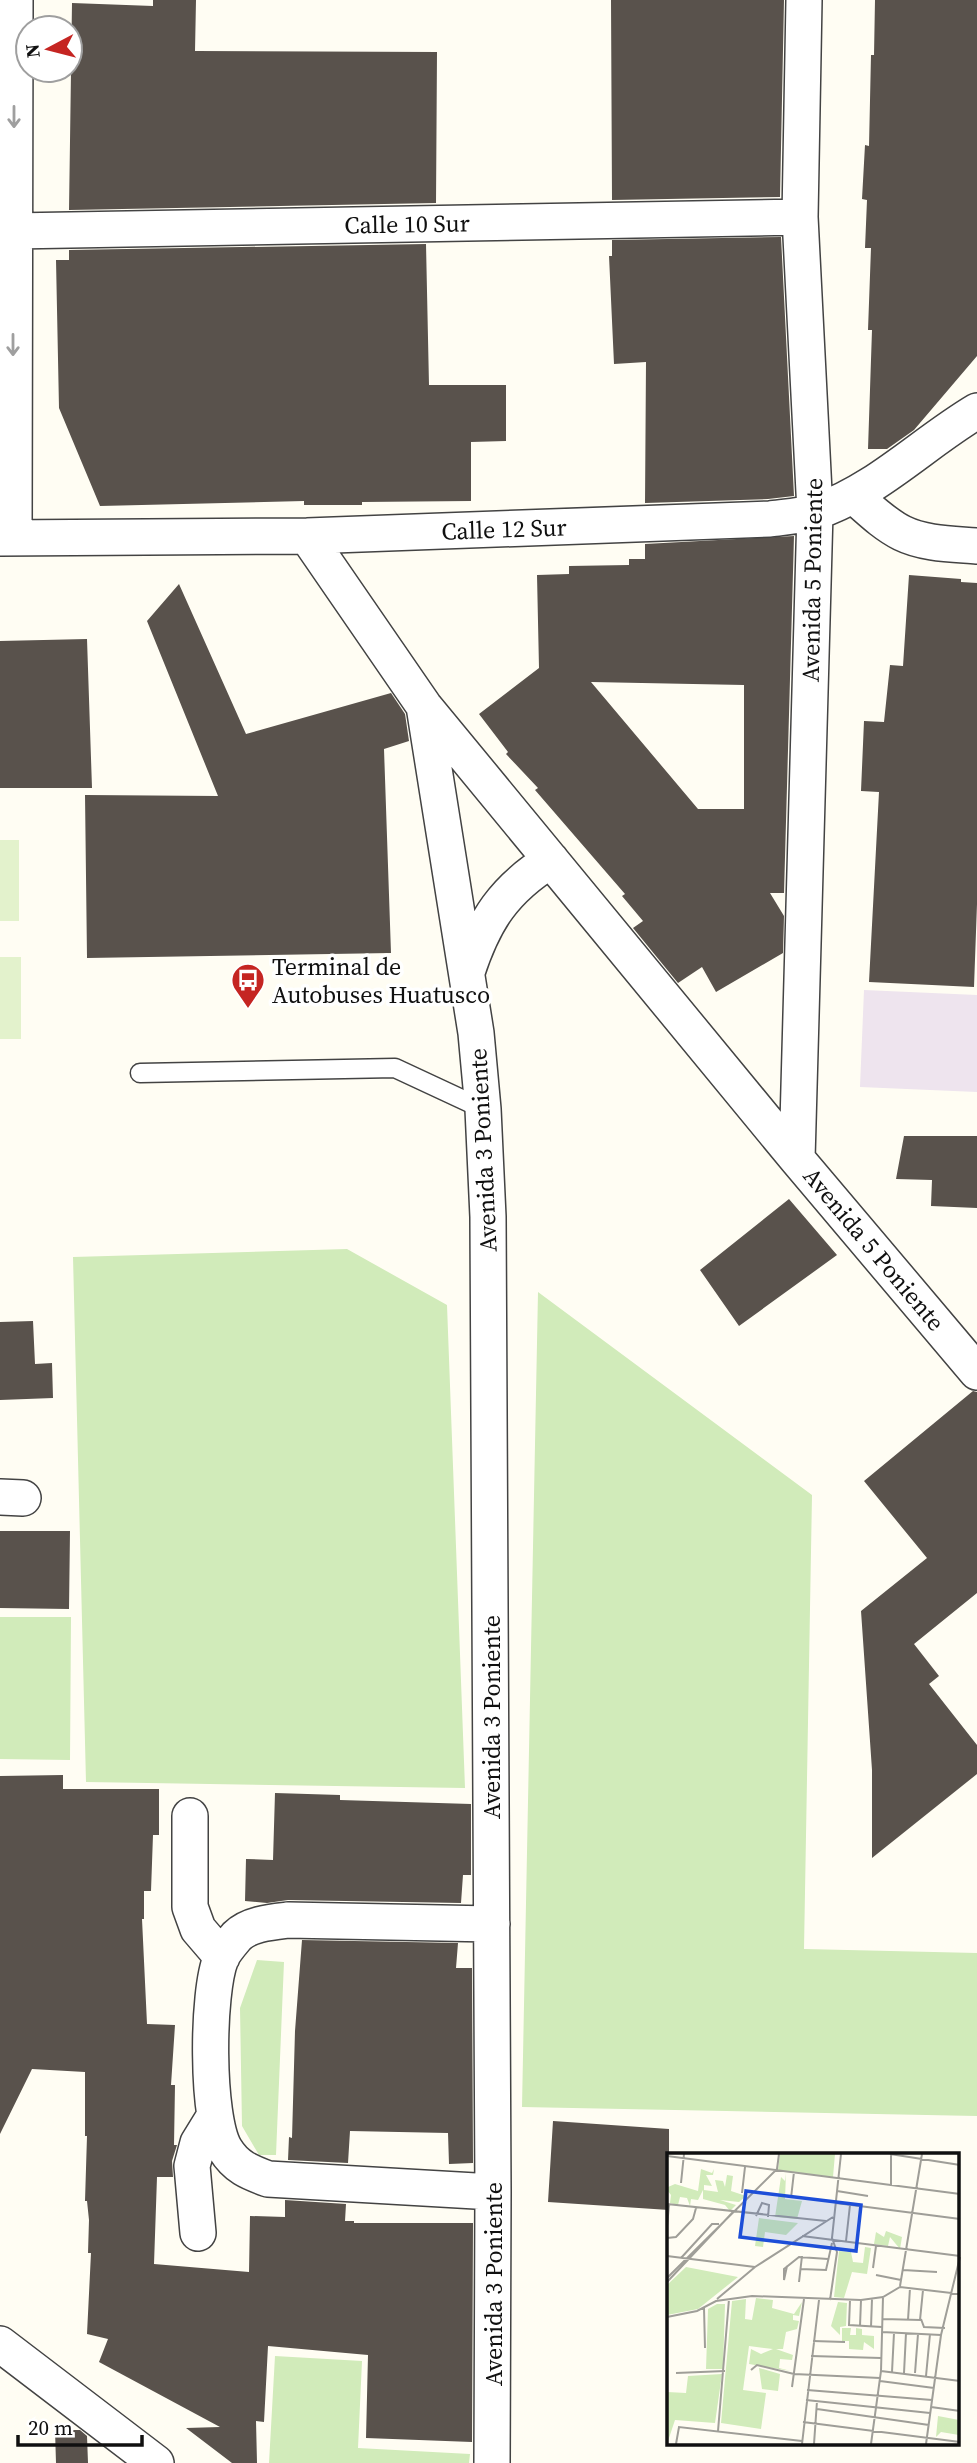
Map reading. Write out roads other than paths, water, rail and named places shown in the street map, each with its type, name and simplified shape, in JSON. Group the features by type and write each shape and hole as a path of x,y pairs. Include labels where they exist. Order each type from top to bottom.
{"street":[{"path":"7,538 15,0"},
{"name":"Avenida 5 Poniente","path":"797,1159 815,512 800,217 804,0"},
{"name":"Calle 10 Sur","path":"13,231 800,217"},
{"name":"Calle 12 Sur","path":"7,538 307,536 770,519 815,512 854,496 901,466 944,431 977,411"},
{"path":"854,496 903,534 936,542 977,546"},
{"name":"Avenida 5 Poniente","path":"307,536 424,706 797,1159 977,1372"},
{"name":"Avenida 3 Poniente","path":"424,706 476,1033 484,1109 489,1231 494,2192 492,2463"},
{"name":"Avenida 3 Poniente","path":"467,972 479,940 513,886 528,873 551,860"},
{"path":"190,1816 190,1907 198,1930 222,1957"},
{"path":"492,1924 288,1920 262,1924 238,1934 222,1957 214,1985 210,2086 214,2117 224,2147 239,2168 268,2179 494,2192"},
{"path":"198,2233 192,2166 198,2143 214,2117"},
{"path":"0,2344 156,2463"}],"lane":[{"path":"140,1073 395,1068 484,1109"}],"place":[{"name":"Terminal de Autobuses Huatusco","path":"248,1010"}]}
